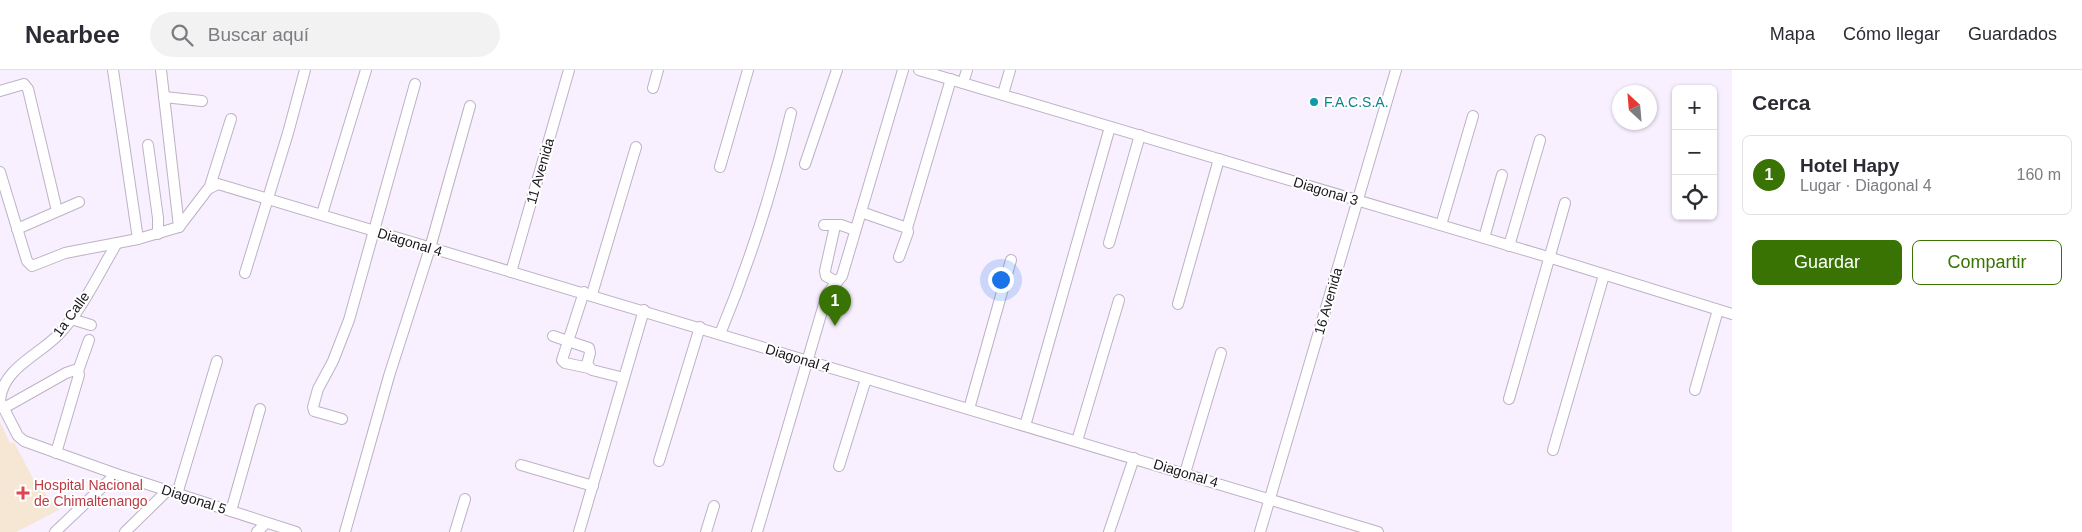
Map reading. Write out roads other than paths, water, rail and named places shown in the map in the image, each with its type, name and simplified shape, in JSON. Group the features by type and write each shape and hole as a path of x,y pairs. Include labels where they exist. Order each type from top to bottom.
{"street":[{"path":"113,70 138,239"},
{"path":"161,70 179,227"},
{"path":"245,273 305,70"},
{"path":"322,214 366,70"},
{"name":"11 Avenida","path":"512,272 569,70"},
{"path":"653,88 658,70"},
{"path":"720,167 748,70"},
{"path":"806,164 837,70"},
{"path":"757,532 827,294 842,276 903,70"},
{"name":"Diagonal 3","path":"919,70 937,72 951,80 1484,238 1732,314"},
{"path":"963,83 967,70"},
{"path":"1003,94 1010,70"},
{"name":"16 Avenida","path":"1260,532 1396,70"},
{"path":"899,257 908,232 907,228 951,80"},
{"path":"0,91 24,84 28,89 57,212"},
{"path":"342,418 314,411 313,406 318,389 333,361 349,320 415,84"},
{"path":"164,97 202,101"},
{"path":"345,532 389,376 430,248 470,106"},
{"path":"720,334 739,290 760,226 791,113"},
{"path":"1442,226 1473,116"},
{"path":"0,172 27,261 32,266 65,253 138,239 179,227 214,185 231,119"},
{"path":"1026,426 1110,127"},
{"path":"1109,243 1140,135"},
{"path":"1509,246 1540,140"},
{"path":"148,145 158,218 158,234"},
{"path":"624,378 562,361 568,341 588,293 636,147"},
{"path":"1178,304 1219,159"},
{"path":"1484,238 1502,175"},
{"name":"Diagonal 4","path":"214,185 322,214 430,248 588,293 1378,532"},
{"path":"17,229 79,202"},
{"path":"1509,399 1565,204"},
{"path":"861,212 907,228"},
{"path":"824,224 841,225 855,230"},
{"path":"835,226 825,271 826,276 837,282"},
{"name":"1a Calle","path":"1,403 1,392 8,379 22,364 58,336 71,319 117,243"},
{"path":"969,409 1011,260"},
{"path":"1553,450 1604,275"},
{"path":"1078,442 1119,300"},
{"path":"579,532 644,310"},
{"path":"1695,390 1718,310"},
{"path":"71,319 91,325"},
{"path":"659,461 700,327"},
{"path":"553,336 589,348 590,353 587,364 589,368"},
{"path":"56,453 79,375 78,371 89,340"},
{"path":"1185,473 1221,353"},
{"path":"125,532 173,492 217,361"},
{"path":"1,403 66,373 78,371"},
{"path":"839,466 866,378"},
{"name":"Diagonal 5","path":"1,403 20,439 116,474 296,532"},
{"path":"231,511 260,409"},
{"path":"1109,532 1134,458"},
{"path":"521,464 592,486"},
{"path":"56,532 116,474"},
{"path":"455,532 465,499"},
{"path":"706,532 714,506"},
{"path":"257,532 266,523"}],"place":[{"name":"F.A.C.S.A.","path":"1314,102"},
{"name":"Hotel Hapy","path":"835,326"},
{"name":"Hospital Nacional de Chimaltenango","path":"23,493"}]}
